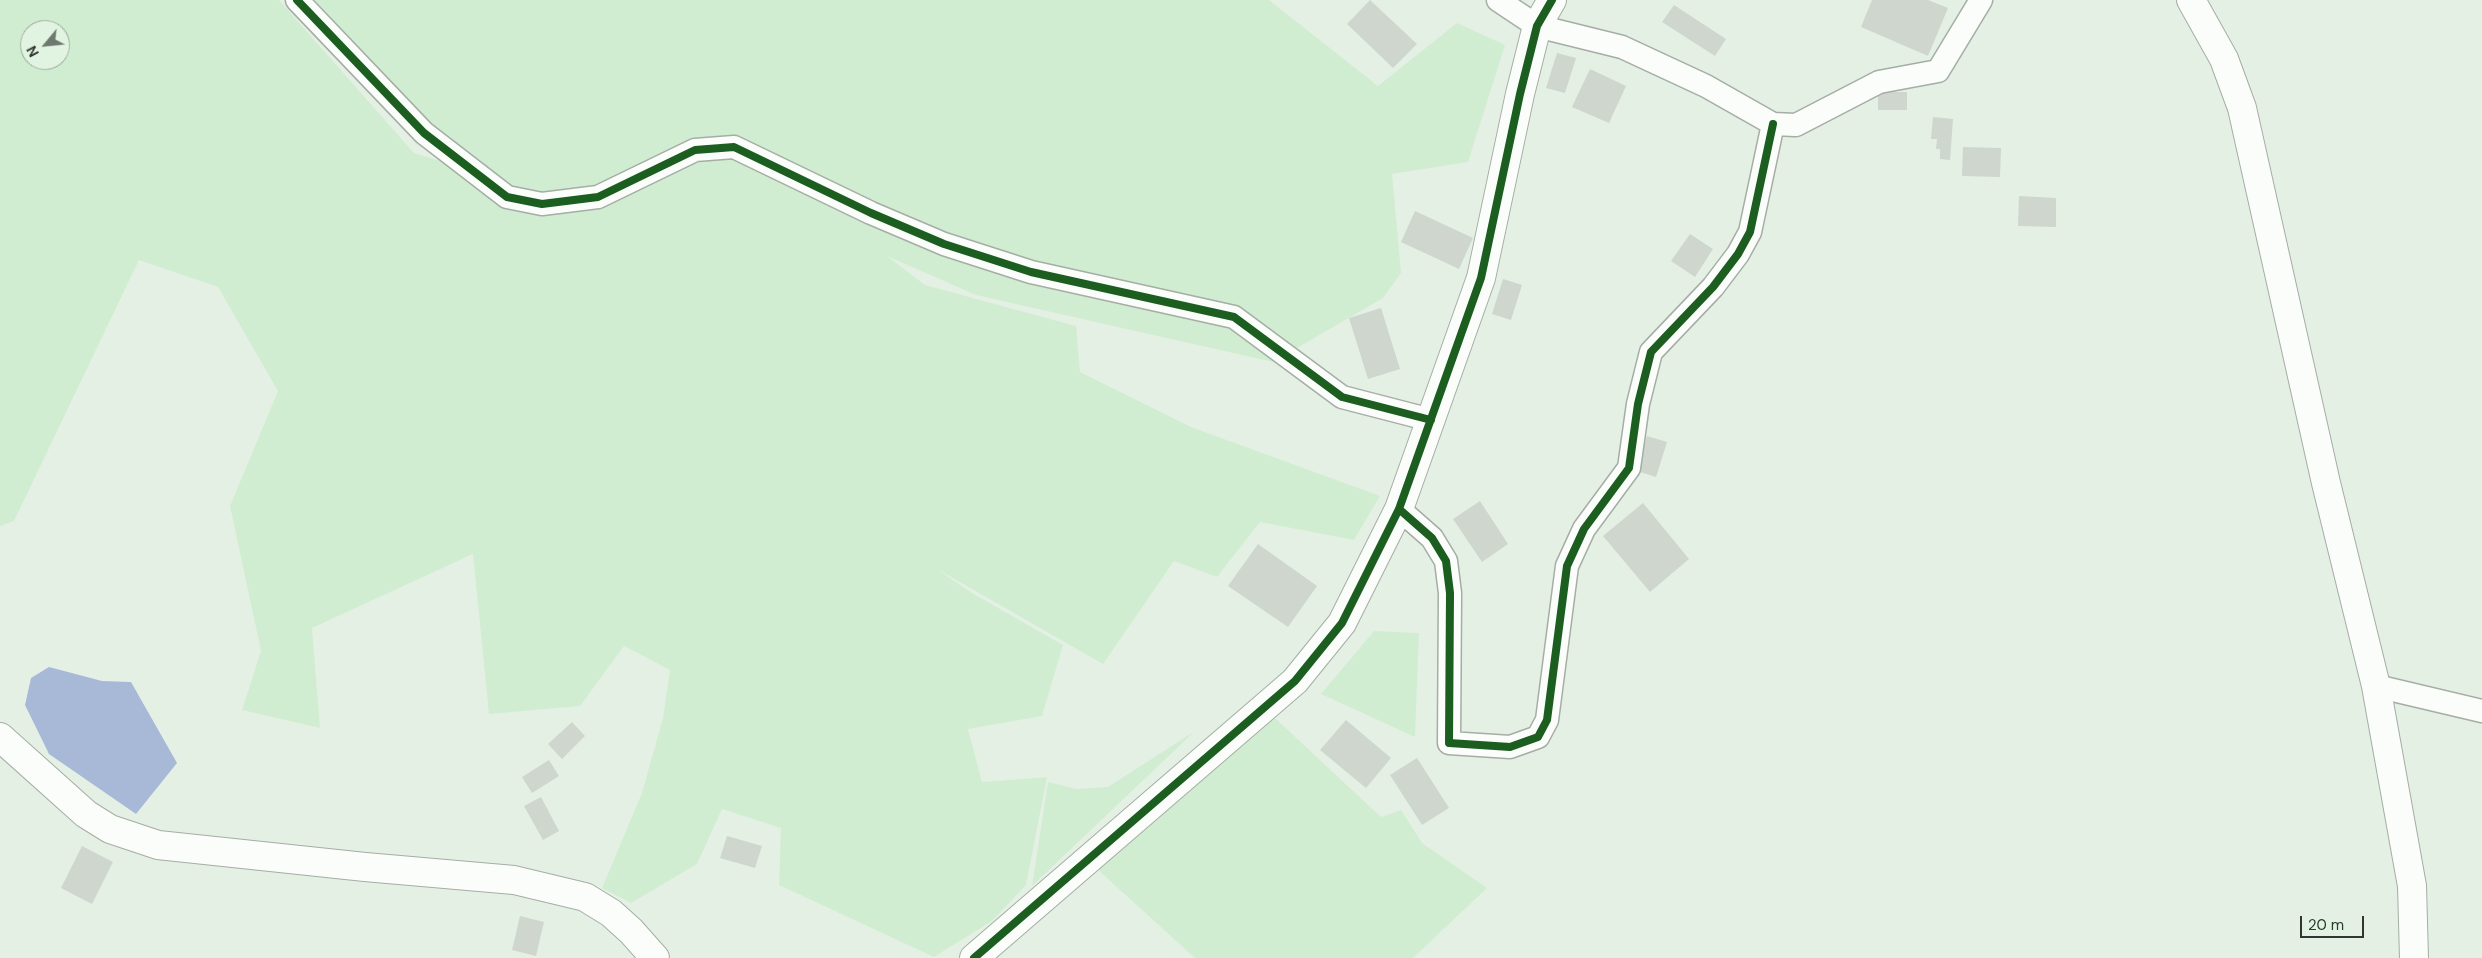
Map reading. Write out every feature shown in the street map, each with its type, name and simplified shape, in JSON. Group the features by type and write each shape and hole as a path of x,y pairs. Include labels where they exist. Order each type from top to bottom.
{"street":[{"path":"297,0 424,132 507,197 542,204 598,197 695,150 734,147 870,213 944,244 1031,272 1234,317 1342,397 1431,420"},
{"path":"1498,0 1537,26 1622,47 1706,86 1773,124 1796,126 1879,82 1938,71 1981,0"},
{"path":"974,958 1296,681 1342,623 1399,509 1481,278 1520,94 1537,26 1552,0"},
{"path":"2191,0 2224,59 2242,108 2326,483 2376,686 2412,886 2414,958"},
{"path":"1399,509 1432,538 1446,561 1450,592 1449,743 1510,747 1538,736 1547,720 1566,566 1584,530 1629,468 1638,404 1651,352 1713,287 1738,254 1750,232 1773,124"},
{"path":"2376,686 2482,711"},
{"path":"0,737 86,814 118,832 167,846 514,880 585,898 610,913 631,931 655,958"}],"green space":[{"path":"0,0 279,0 414,153 457,166 314,0 1269,0 1378,86 1457,23 1505,45 1468,162 1392,174 1401,273 1383,298 1273,362 976,295 887,256 925,285 1076,326 1080,372 1191,427 1380,496 1354,540 1260,522 1217,577 1174,561 1103,664 937,569 972,593 1063,645 1042,716 968,729 982,782 1047,777 1026,885 992,921 934,957 779,885 781,828 722,809 697,864 631,903 602,888 642,793 663,718 670,670 624,646 580,706 489,714 473,554 312,628 320,728 242,710 261,651 230,506 278,391 218,287 139,260 14,521 0,526"},
{"path":"1374,631 1419,633 1415,737 1321,694"},
{"path":"1275,718 1381,817 1401,810 1422,843 1487,888 1413,958 1195,958 1097,869"},
{"path":"1195,731 1032,886 1048,782 1076,789 1108,787"}],"water":[{"path":"49,667 102,681 131,682 177,763 136,814 49,754 25,705 31,678"}],"building":[{"path":"1370,0 1417,44 1393,68 1347,24"},
{"path":"1872,0 1928,0 1948,8 1928,56 1861,27"},
{"path":"1674,5 1726,39 1715,56 1662,22"},
{"path":"1557,53 1576,58 1565,93 1546,88"},
{"path":"1590,69 1626,86 1609,123 1572,107"},
{"path":"1878,92 1907,92 1907,110 1878,110"},
{"path":"1933,117 1953,119 1950,160 1940,159 1940,149 1936,149 1937,139 1931,139"},
{"path":"1963,147 2001,148 2000,177 1962,176"},
{"path":"2019,196 2056,198 2056,227 2018,226"},
{"path":"1415,211 1473,238 1459,269 1401,242"},
{"path":"1690,234 1713,249 1695,277 1671,261"},
{"path":"1503,279 1522,285 1511,320 1492,314"},
{"path":"1381,308 1400,369 1368,379 1349,318"},
{"path":"1647,436 1667,442 1656,477 1637,471"},
{"path":"1480,501 1508,544 1482,562 1453,519"},
{"path":"1643,503 1689,559 1650,592 1603,536"},
{"path":"1258,544 1317,586 1288,627 1228,586"},
{"path":"1346,720 1391,758 1366,788 1320,750"},
{"path":"572,722 585,736 562,759 548,744"},
{"path":"1417,758 1449,808 1422,825 1390,775"},
{"path":"549,760 559,776 532,793 522,777"},
{"path":"541,797 559,831 543,840 524,806"},
{"path":"727,836 762,846 755,868 720,858"},
{"path":"82,846 113,862 92,904 61,888"},
{"path":"520,916 544,922 536,956 512,950"}],"cycle path":[{"path":"297,0 424,133 507,197 542,204 598,197 695,150 734,147 871,213 944,244 1031,272 1234,317 1342,397 1431,420"},
{"path":"974,958 1295,681 1342,623 1399,509 1481,278 1520,94 1537,26 1552,0"},
{"path":"1399,509 1432,538 1446,561 1450,593 1449,743 1510,747 1538,737 1547,720 1567,566 1584,529 1629,468 1638,404 1651,352 1713,287 1738,254 1750,232 1773,124"}]}
